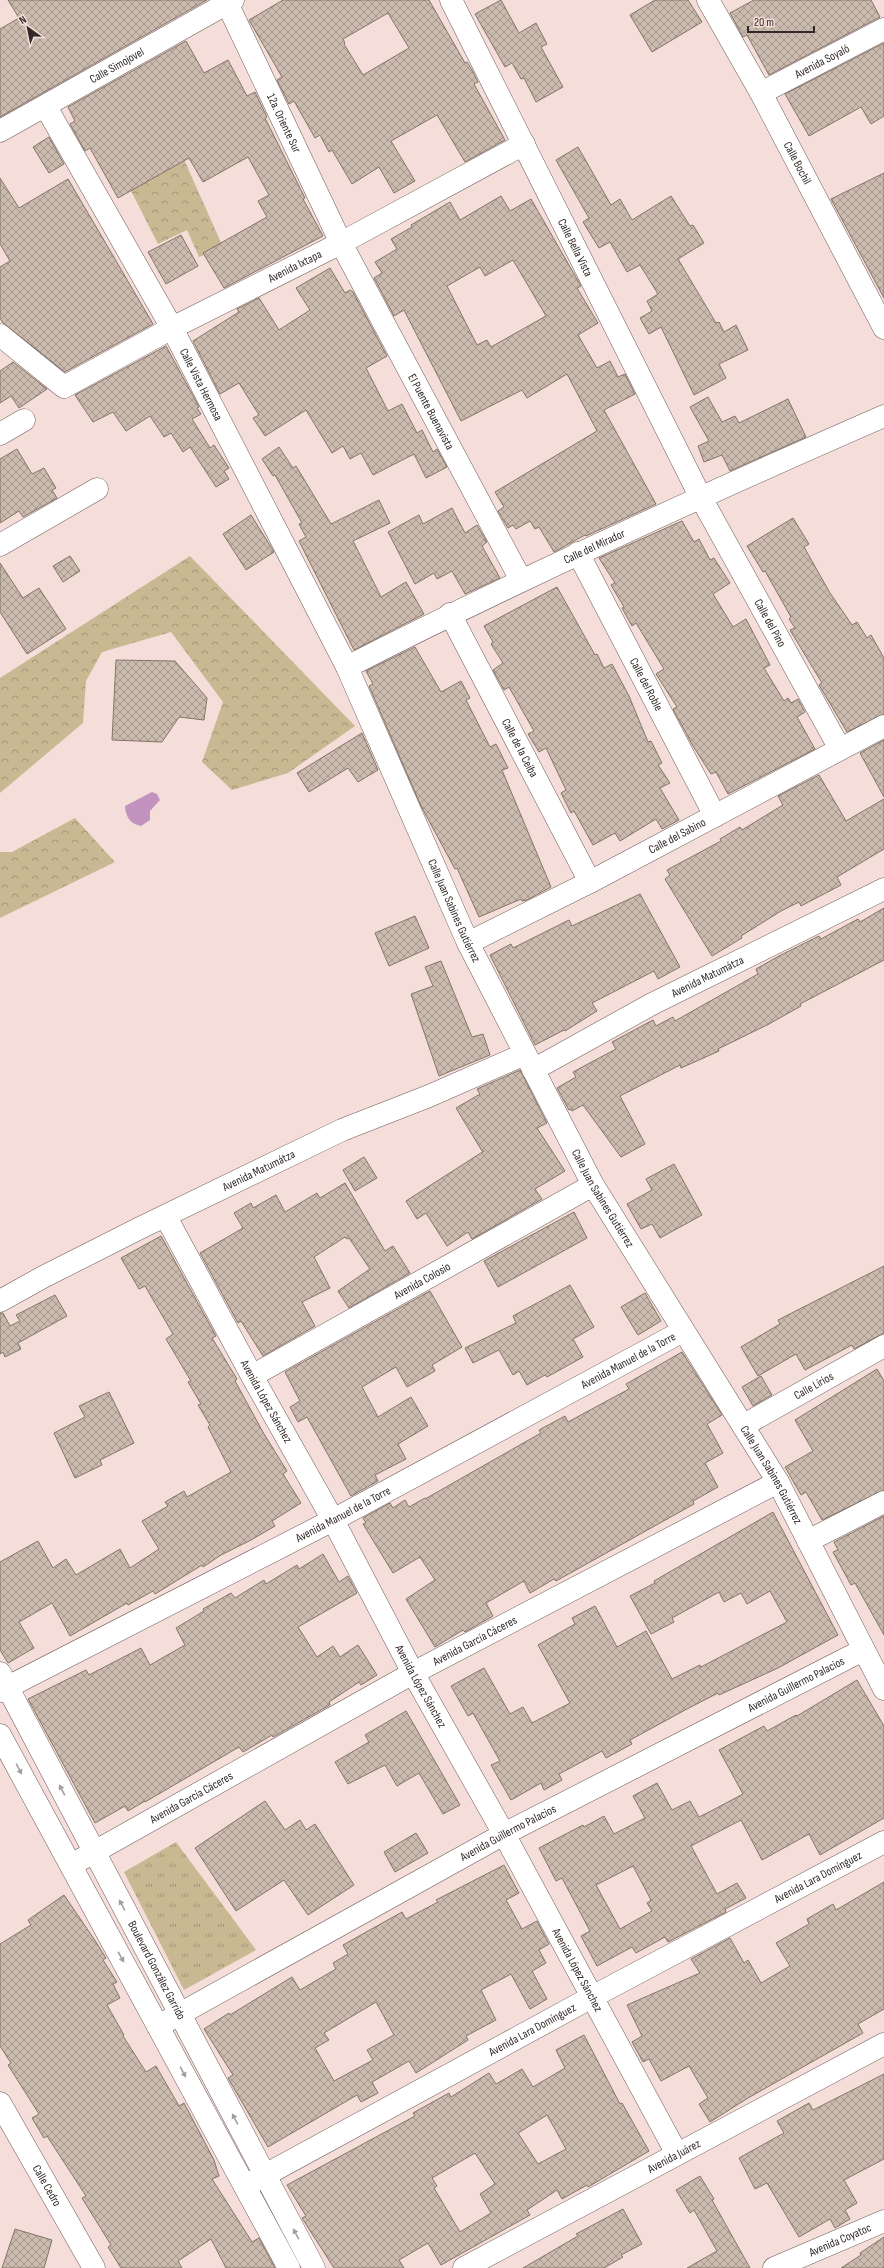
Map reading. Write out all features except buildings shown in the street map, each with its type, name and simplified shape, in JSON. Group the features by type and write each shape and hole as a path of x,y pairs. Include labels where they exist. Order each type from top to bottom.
{"street":[{"name":"Calle Bella Vista","path":"451,0 700,496"},
{"name":"Calle Bochil","path":"708,0 761,92 884,328"},
{"name":"Calle Simojovel","path":"0,131 46,107 230,1"},
{"name":"12a. Oriente Sur","path":"230,1 341,243"},
{"name":"Avenida Soyaló","path":"761,92 884,29"},
{"name":"Calle Vista Hermosa","path":"46,107 172,328 347,667"},
{"name":"Avenida Ixtapa","path":"0,335 64,387 172,328 341,243 524,144"},
{"name":"El Puente Buenavista","path":"341,243 521,580"},
{"name":"Calle del Mirador","path":"347,667 450,614 578,553 700,496 884,416"},
{"path":"0,434 24,420"},
{"path":"0,545 97,489"},
{"name":"Calle del Pino","path":"700,496 840,749"},
{"name":"Calle del Roble","path":"578,553 715,816"},
{"name":"Calle de la Ceiba","path":"450,614 590,882"},
{"name":"Calle Juan Sabines Gutiérrez","path":"347,667 468,943 593,1185 683,1331 744,1425 778,1482 808,1541 877,1667"},
{"name":"Calle del Sabino","path":"468,943 590,882 884,726"},
{"name":"Avenida Matumátza","path":"0,1301 58,1269 342,1130 429,1096 529,1062 652,1004 884,889"},
{"name":"Avenida Colosio","path":"252,1376 593,1185"},
{"name":"Avenida López Sánchez","path":"166,1217 252,1376 334,1520 413,1672 504,1834 677,2154"},
{"name":"Avenida Manuel de la Torre","path":"3,1684 334,1520 683,1331"},
{"name":"Calle Lírios","path":"744,1425 884,1346"},
{"name":"Avenida García Cáceres","path":"71,1865 413,1672 778,1482"},
{"path":"808,1541 884,1502"},
{"name":"Avenida Guillermo Palacios","path":"158,2026 504,1834 877,1667"},
{"name":"Boulevard González Garrido","path":"3,1684 95,1852 314,2268"},
{"name":"Boulevard González Garrido","path":"0,1735 289,2268"},
{"name":"Avenida Lara Domínguez","path":"245,2186 592,1997 884,1842"},
{"name":"Avenida Juárez","path":"464,2268 884,2044"},
{"name":"Calle Cedro","path":"2,2118 94,2268"},
{"name":"Avenida Coyatoc","path":"780,2267 884,2220"}],"green space":[{"path":"145,72 223,247 199,257 187,230 158,244 88,106"},
{"path":"190,556 355,726 288,773 232,790 202,762 223,702 171,632 102,652 86,681 83,723 0,793 0,678"},
{"path":"75,818 115,862 0,918 0,852 12,852"},
{"path":"176,1842 256,1950 184,1990 124,1872"}],"shaded area":[{"path":"152,792 157,794 160,800 150,811 150,820 141,826 134,823 127,816 125,806"}]}
